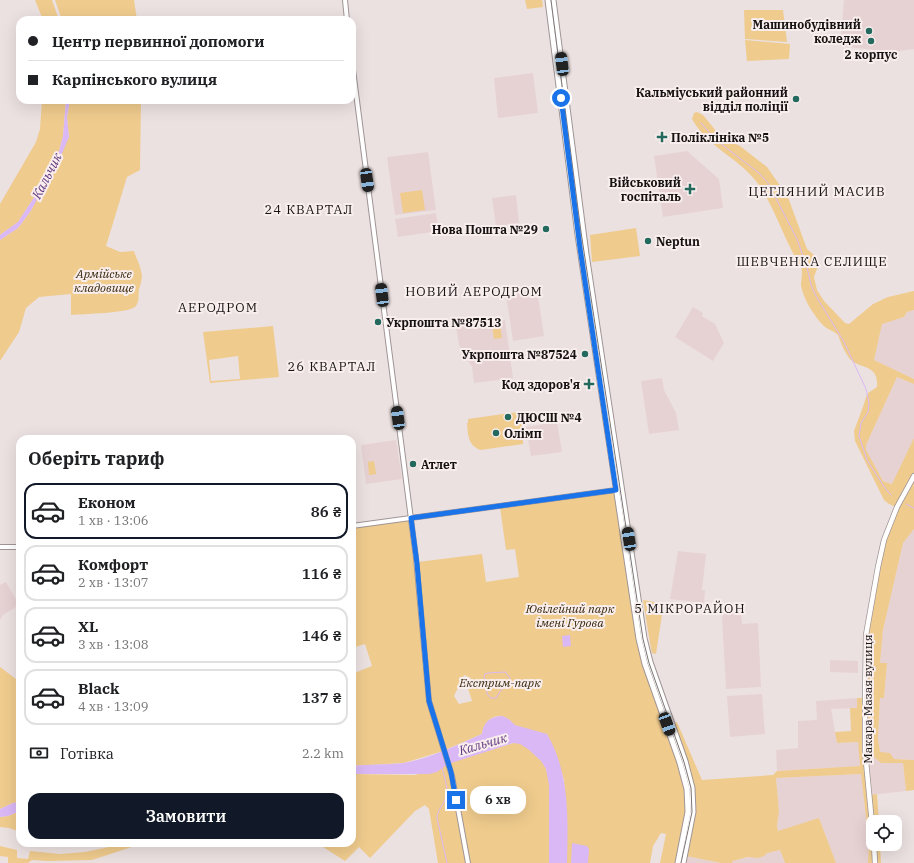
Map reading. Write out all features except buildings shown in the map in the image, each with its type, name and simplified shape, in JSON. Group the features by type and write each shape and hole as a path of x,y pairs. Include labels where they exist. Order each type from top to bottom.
{"main road":[{"path":"548,0 552,4 580,233 642,652 680,763 687,789 688,812 678,863"},
{"name":"Макара Мазая вулиця","path":"871,815 865,745 866,635 884,540 897,507 914,476"},
{"path":"619,489 647,650 685,761 692,788 693,812 683,863"},
{"path":"874,851 875,863"}],"street":[{"path":"345,0 347,16"},
{"path":"356,93 417,564 429,701 449,766 468,863"},
{"path":"356,525 619,489"},
{"path":"0,547 16,547"}],"shaded area":[{"path":"844,0 914,0 914,49 892,52 840,46"},
{"path":"533,73 538,113 498,118 494,78"},
{"name":"Військовий госпіталь","path":"687,151 719,179 723,208 663,217 654,156"},
{"path":"428,152 436,210 395,215 387,157"},
{"path":"516,195 519,223 496,226 492,198"},
{"path":"436,213 439,231 398,237 395,219"},
{"path":"537,290 544,336 513,341 506,295"},
{"path":"693,307 703,313 702,316 715,324 724,343 713,361 675,337"},
{"path":"914,310 914,379 874,360 882,323 904,317 907,312"},
{"path":"505,320 513,378 474,383 472,367 459,345 456,327"},
{"path":"897,377 914,384 914,438 893,484 883,481 866,450 866,445"},
{"path":"662,378 664,390 676,413 679,430 649,434 641,381"},
{"path":"557,422 562,452 531,456 526,427"},
{"path":"396,440 402,479 366,484 361,445"},
{"path":"914,529 914,760 894,759 880,752 878,738 880,698 884,698 887,664 880,663 883,630 903,543"},
{"path":"678,551 706,554 702,590 705,590 704,603 670,599"},
{"path":"6,582 16,600 16,607 3,615 0,620 0,585"},
{"path":"731,607 738,609 741,612 742,624 758,623 761,687 726,689 722,617 725,610"},
{"path":"830,660 858,661 858,673 830,672"},
{"path":"762,694 765,734 730,737 727,696"},
{"path":"857,698 857,708 831,709 837,743 859,742 861,766 777,771 776,750 798,748 798,721 817,720 816,701"},
{"path":"875,757 881,763 903,763 906,791 870,795 867,758"},
{"path":"861,774 866,817 866,851 869,851 868,863 836,863 819,818 779,832 777,826 779,811 776,778"},
{"path":"780,850 785,863 723,863"},
{"path":"686,856 721,863 685,863"}],"green space":[{"path":"35,0 52,0 58,16 41,16"},
{"path":"55,0 134,0 136,16 61,16"},
{"path":"525,0 542,0 543,7 527,9"},
{"path":"744,10 783,10 787,42 745,39"},
{"path":"745,40 790,44 789,59 747,61"},
{"path":"42,104 66,104 63,136 59,151 39,190 18,222 0,235 0,204 36,142 40,129"},
{"name":"Армійське кладовище","path":"69,104 141,104 140,170 127,177 106,246 120,252 134,251 142,276 137,305 124,311 71,315 71,294 39,297 26,308 19,332 0,361 0,240 18,228 30,212 69,137 67,117"},
{"path":"697,112 703,115 721,137 740,146 767,167 789,200 807,249 817,260 818,266 814,277 817,290 824,301 845,323 849,324 873,304 888,297 914,291 914,310 907,312 904,317 882,324 874,360 914,379 914,384 897,377 866,445 866,450 883,481 892,484 914,438 914,475 896,507 884,500 855,441 854,431 866,397 868,393 877,387 877,379 875,374 872,370 853,362 844,350 838,335 825,327 813,313 802,291 801,267 764,193 752,176 715,146 699,129 692,119 694,113"},
{"path":"422,190 425,210 403,213 400,193"},
{"path":"636,228 640,256 592,262 590,235"},
{"path":"500,324 502,338 494,339 492,326"},
{"path":"273,326 279,377 210,383 203,332","holes":["238,356 240,379 211,381 209,360"]},
{"name":"Олімп","path":"518,412 523,429 523,444 481,450 473,446 468,432 468,419"},
{"path":"374,461 376,474 369,475 368,462"},
{"path":"914,478 914,529 903,543 883,630 880,663 887,663 884,698 880,698 878,738 880,752 890,753 894,759 914,760 914,790 906,791 903,763 881,763 874,757 867,758 867,635 879,567 891,525"},
{"name":"Ювілейний парк імені Гурова","path":"615,491 638,639 685,789 687,806 676,863 660,863 666,834 661,833 653,846 650,863 567,863 564,779 547,734 531,731 515,725 502,716 497,716 493,717 487,722 484,726 482,734 445,750 431,701 418,562 482,554 486,582 519,577 515,549 506,550 500,507","holes":["464,675 471,678 467,685 472,701 459,704 454,696"]},
{"path":"411,518 429,701 443,751 404,763 356,766 356,672 372,666 365,644 356,647 356,525"},
{"path":"643,600 660,603 663,608 656,654 652,653 651,649"},
{"path":"0,667 16,679 16,803 0,809"},
{"path":"857,698 864,698 870,815 866,815 866,817 861,774 776,778 779,811 777,826 778,831 819,818 836,863 785,863 780,850 767,853 758,858 748,857 733,861 732,863 721,863 686,856 695,813 695,794 674,723 677,722 702,780 773,775 777,771 860,766 858,742 837,743 835,732 851,731 850,708 857,708"},
{"path":"517,742 530,749 538,757 548,774 549,863 469,863 449,763"},
{"path":"447,764 451,777 467,863 438,863 429,809 425,805 415,811 370,858 359,847 345,861 323,847 356,847 356,774 415,775"},
{"path":"877,794 878,815 872,815 870,795"},
{"path":"16,813 16,831 0,827 0,817"},
{"path":"0,846 17,850 17,858 28,859 30,851 60,854 85,852 109,847 132,847 92,860 32,860 28,863 8,863 8,857 0,856"},
{"path":"869,851 873,851 874,863 868,863"},
{"path":"875,851 880,851 881,863 876,863"}],"water":[{"name":"Кальчик","path":"66,104 69,104 67,117 69,137 58,163 30,212 18,228 0,240 0,235 18,222 39,190 59,151 63,136"},
{"path":"570,635 571,646 563,647 562,636"},
{"name":"Кальчик","path":"503,716 515,725 547,734 555,749 564,780 566,797 568,830 567,863 549,863 549,785 546,769 541,761 520,744 513,743 448,764 437,772 429,774 356,774 356,766 404,763 434,755 482,734 484,726 488,720"},
{"path":"16,803 16,813 0,817 0,809"},
{"path":"572,843 587,846 589,849 588,863 571,863"}],"waterway":[{"path":"701,123 716,140 759,173 768,183 797,239 807,267 811,285 816,296 844,342 866,389 869,403 868,412 861,423 859,436 867,460 891,495"},
{"path":"906,504 914,508"},
{"path":"487,682 484,677 485,674 488,673 505,672 510,678 508,685 501,690 496,698 491,698 488,695 488,684"},
{"path":"442,768 447,792 437,818 447,863"}],"tram line":[{"path":"551,0 581,232 643,639 649,663 684,762 691,788 692,812 681,863"}],"place":[{"name":"Машинобудівний коледж","path":"869,31"},
{"name":"2 корпус","path":"871,41"},
{"name":"Кальміуський районний відділ поліції","path":"796,99"},
{"name":"Поліклініка №5","path":"662,137"},
{"name":"Військовий госпіталь","path":"690,189"},
{"name":"Нова Пошта №29","path":"546,229"},
{"name":"Neptun","path":"648,241"},
{"name":"Укрпошта №87513","path":"378,322"},
{"name":"Укрпошта №87524","path":"585,354"},
{"name":"Код здоров'я","path":"589,384"},
{"name":"ДЮСШ №4","path":"508,417"},
{"name":"Олімп","path":"496,433"},
{"name":"Атлет","path":"413,464"}],"district":[{"name":"ЦЕГЛЯНИЙ МАСИВ","path":"817,191"},
{"name":"24 КВАРТАЛ","path":"309,209"},
{"name":"ШЕВЧЕНКА СЕЛИЩЕ","path":"812,261"},
{"name":"НОВИЙ АЕРОДРОМ","path":"474,291"},
{"name":"АЕРОДРОМ","path":"218,307"},
{"name":"26 КВАРТАЛ","path":"332,366"},
{"name":"5 МІКРОРАЙОН","path":"690,608"}],"route":[{"path":"456,800 451,772 429,701 417,564 411,518 616,490 580,248 561,98"}],"park label":[{"name":"Екстрим-парк","path":"500,682"}]}
